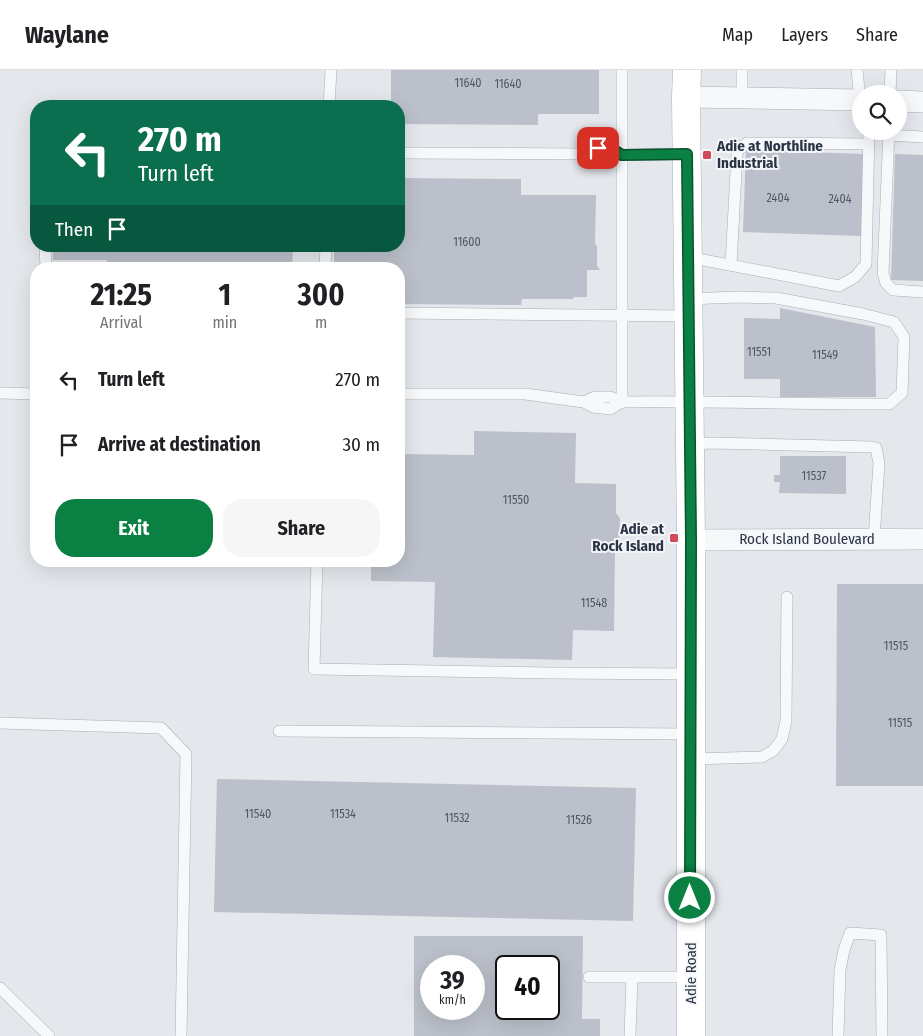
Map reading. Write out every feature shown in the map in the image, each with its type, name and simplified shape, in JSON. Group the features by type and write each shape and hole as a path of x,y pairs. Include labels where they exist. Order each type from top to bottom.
{"street":[{"path":"687,83 742,98 852,100"},
{"name":"Adie Road","path":"687,83 691,540 691,1036"},
{"path":"907,101 923,102"},
{"name":"Rock Island Boulevard","path":"691,540 923,539"}],"lane":[{"path":"330,100 331,70"},
{"path":"622,70 622,402"},
{"path":"742,70 742,98"},
{"path":"857,70 859,85"},
{"path":"890,85 891,70"},
{"path":"907,135 923,137"},
{"path":"688,257 839,286 855,277 866,264 869,140"},
{"path":"889,140 883,273 886,283 894,290 923,292"},
{"path":"731,265 737,153 740,147 747,143 869,144"},
{"path":"405,152 587,154 596,159 605,160 622,155 687,154"},
{"path":"405,314 622,316 689,308 737,297 776,298 863,314 894,322 904,337 902,393 888,404 774,404 690,401 622,402 610,409 593,407 584,402 525,394 405,394"},
{"path":"0,393 30,394"},
{"path":"690,444 876,448 879,463 874,539"},
{"path":"317,567 314,668 691,674"},
{"path":"279,731 691,747 717,757 762,757 773,751 782,739 786,721 787,597"},
{"path":"0,723 161,728 186,754 181,1036"},
{"path":"838,1036 840,970 850,933 881,935 882,1036"},
{"path":"589,976 690,977"},
{"path":"630,1036 632,977"},
{"path":"0,988 49,1036"}],"building":[{"path":"391,70 599,70 599,114 538,114 538,125 405,124 405,100 391,100"},
{"path":"746,150 864,154 862,236 743,232"},
{"path":"895,154 923,155 923,281 891,280"},
{"path":"405,178 521,179 521,195 596,195 595,244 597,246 597,266 600,270 587,270 587,297 574,297 573,299 522,299 521,305 405,304 405,262 334,262 334,252 405,252"},
{"path":"53,252 293,252 292,262 107,262 107,260 53,260"},
{"path":"780,308 875,327 876,397 780,397 780,379 744,379 744,318 780,319"},
{"path":"474,431 576,433 575,483 616,484 616,513 620,518 619,544 615,548 614,631 573,630 572,660 433,657 435,582 371,581 371,567 405,567 405,454 474,455"},
{"path":"780,456 846,456 846,494 779,493 780,482 774,482 774,475 780,475"},
{"path":"837,584 923,584 923,786 836,786"},
{"path":"217,779 636,788 633,921 214,912"},
{"path":"414,936 583,936 582,1019 600,1019 600,1036 414,1036"}],"place":[{"name":"Adie at Northline Industrial","path":"707,155"},
{"name":"Adie at Rock Island","path":"674,538"}],"route":[{"path":"598,148 612,149 622,155 687,154 691,540 690,898"}]}
